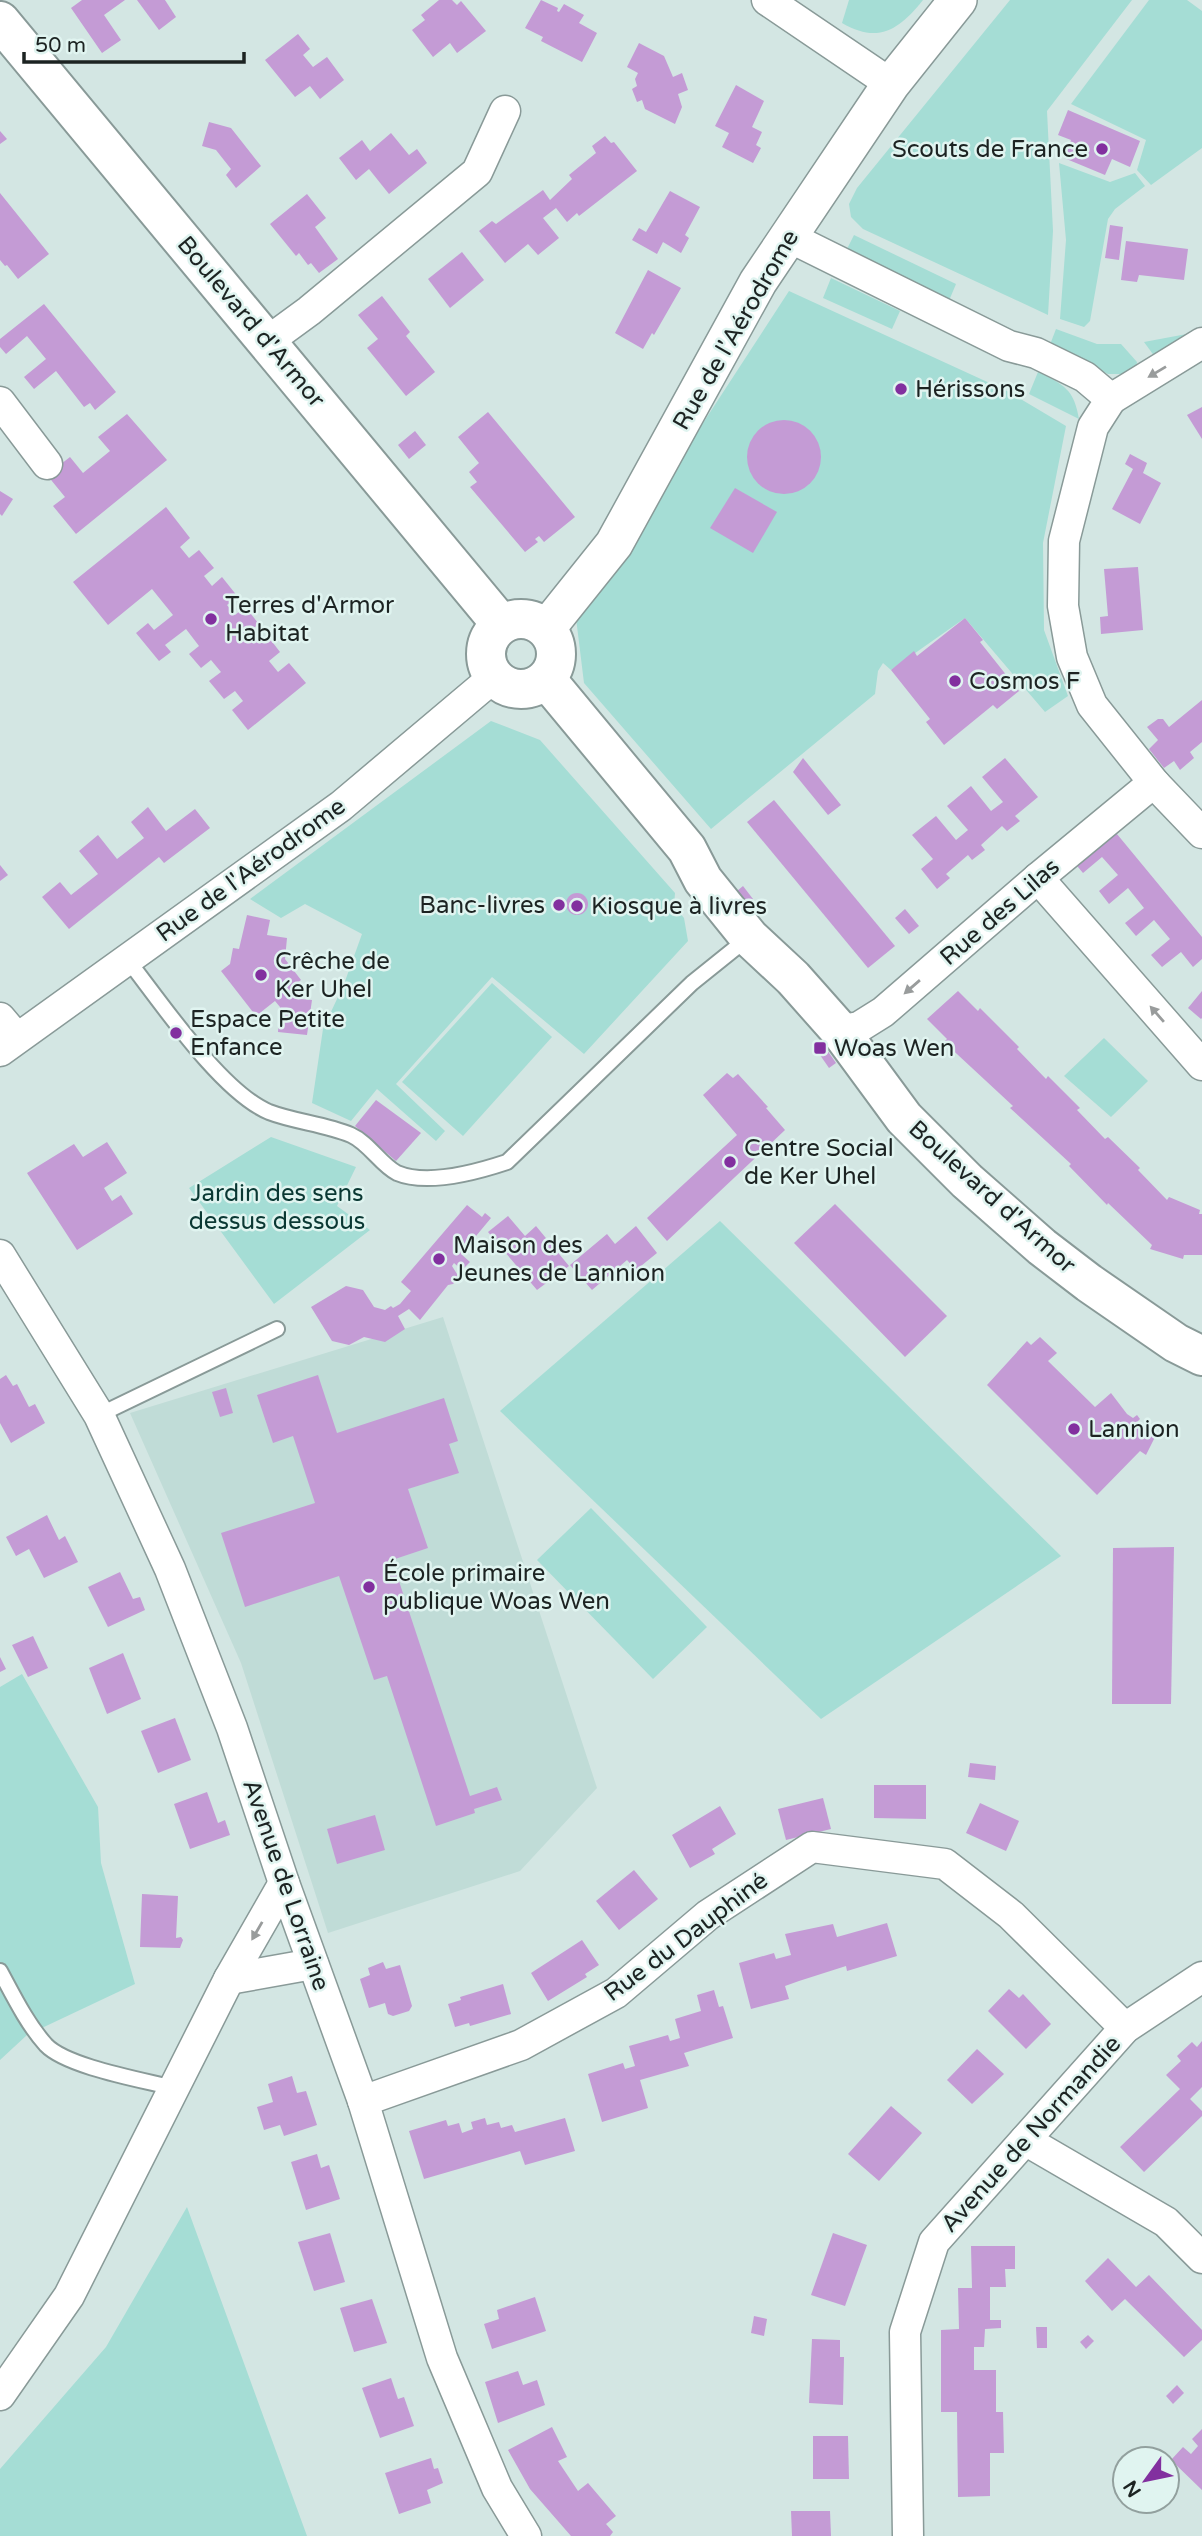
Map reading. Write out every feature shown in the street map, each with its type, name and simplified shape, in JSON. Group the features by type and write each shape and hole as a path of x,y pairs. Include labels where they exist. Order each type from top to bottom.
{"main road":[{"name":"Boulevard d'Armor","path":"0,21 501,624"},
{"path":"524,619 536,622 546,629 556,648 553,670 546,679 526,690 503,685 494,677 485,655 487,643 501,624 524,619"},
{"name":"Boulevard d'Armor","path":"546,679 687,849 703,880 749,937 793,978 840,1031 904,1118 976,1189 1042,1247 1176,1343 1202,1356"}],"street":[{"path":"767,0 891,84"},
{"name":"Rue de l'Aérodrome","path":"546,629 614,544 758,282 891,84 958,0"},
{"path":"268,341 309,311 477,172 505,111"},
{"path":"789,237 1009,346 1036,353 1085,377 1111,399"},
{"path":"1199,824 1155,784 1092,705 1072,657 1063,606 1064,541 1093,427 1111,399 1202,343"},
{"path":"0,402 47,464"},
{"name":"Rue de l'Aérodrome","path":"6,1035 127,959 341,806 494,677"},
{"name":"Rue des Lilas","path":"840,1031 859,1027 883,1012 1038,878 1155,784"},
{"path":"1038,878 1202,1065"},
{"name":"Avenue de Lorraine","path":"0,1255 99,1415 170,1569 232,1728 284,1883 363,2101 442,2358 497,2488 526,2536"},
{"name":"Rue du Dauphiné","path":"363,2101 521,2045 616,1993 708,1915 813,1847 945,1864 1011,1915 1125,2028"},
{"path":"0,2395 69,2296 229,1979 284,1883"},
{"path":"229,1979 313,1964"},
{"name":"Avenue de Normandie","path":"908,2536 905,2332 934,2242 1125,2028 1202,1977"},
{"path":"1025,2140 1166,2222 1202,2258"}],"lane":[{"path":"127,959 205,1058 219,1074 251,1101 268,1111 349,1134 366,1144 396,1172 423,1177 453,1176 507,1162 692,983 749,937"},
{"path":"99,1415 277,1329"},
{"path":"0,1971 15,1999 47,2046 68,2060 174,2088"}],"shaded area":[{"name":"École primaire publique Woas Wen","path":"443,1317 597,1788 520,1871 328,1933 241,1663 130,1413"}],"green space":[{"path":"849,0 923,0 896,26 877,33 855,29 842,23"},
{"path":"1010,0 1132,0 1047,111 1053,231 1048,315 863,229 851,217 849,204 857,188"},
{"path":"1149,0 1187,0 1202,11 1202,148 1151,185 1137,170 1146,140 1071,104"},
{"path":"1059,163 1110,182 1135,173 1145,186 1115,209 1108,219 1090,321 1084,327 1060,319 1066,240"},
{"path":"854,235 956,284 948,303 844,255"},
{"path":"831,278 900,311 892,329 823,298"},
{"path":"789,291 1007,391 1066,426 1043,543 1044,630 1068,696 1045,712 965,618 891,670 883,663 878,671 875,694 711,829 584,683 576,618"},
{"path":"1056,329 1097,344 1121,344 1137,362 1136,369 1130,374 1108,374 1056,348 1051,342"},
{"path":"1192,333 1155,357 1144,342"},
{"path":"1038,372 1071,394 1079,419 1029,394"},
{"path":"491,721 540,740 675,893 674,906 684,918 688,941 584,1054 492,977 396,1084 445,1131 436,1141 377,1089 351,1121 312,1103 323,1029 344,984 362,934 305,904 281,918 250,899"},
{"path":"492,983 552,1037 463,1136 402,1082"},
{"path":"1104,1038 1148,1081 1111,1117 1064,1076"},
{"name":"Jardin des sens dessus dessous","path":"271,1137 356,1167 337,1206 370,1230 274,1304 189,1188"},
{"path":"720,1221 1061,1556 821,1719 500,1411"},
{"path":"591,1508 707,1627 653,1679 537,1560"},
{"path":"22,1674 98,1807 101,1863 135,1984 27,2035 0,2060 0,1687"},
{"path":"187,2207 307,2536 0,2536 0,2469 106,2347"}],"building":[{"path":"82,0 125,0 104,15 121,40 102,53 71,8"},
{"path":"137,0 165,0 176,17 159,30"},
{"path":"439,0 452,0 457,5 461,1 486,31 457,53 450,43 433,57 412,30 425,20 421,15"},
{"path":"541,0 558,8 559,12 564,4 584,15 579,23 597,33 582,62 541,41 543,37 525,28"},
{"path":"298,34 310,49 303,55 313,67 327,57 344,80 320,99 310,86 295,97 265,60"},
{"path":"639,43 664,56 673,77 682,73 688,90 678,94 682,107 675,124 645,109 642,100 637,102 632,89 637,86 635,79 638,73 627,67"},
{"path":"736,85 764,101 752,127 762,132 756,145 761,148 753,163 722,147 729,133 715,126"},
{"name":"Scouts de France","path":"1068,110 1140,141 1130,167 1112,159 1105,175 1064,158 1071,140 1058,135"},
{"path":"209,122 231,128 261,166 236,188 226,175 231,169 216,150 202,146"},
{"path":"0,131 7,139 0,144"},
{"path":"391,133 409,155 417,149 427,163 389,194 369,169 356,180 339,158 362,140 370,151"},
{"path":"605,136 611,143 614,142 637,171 579,216 577,213 567,222 556,208 543,218 559,238 538,255 528,244 505,263 479,231 492,221 496,224 543,190 550,200 572,179 569,175 596,153 592,146"},
{"path":"670,191 700,207 685,235 689,238 681,253 663,242 657,254 632,240 639,228 646,232"},
{"path":"0,193 49,254 18,279 0,260"},
{"path":"307,194 326,218 315,227 338,259 319,273 311,263 308,265 299,253 296,256 270,224"},
{"path":"1110,225 1123,227 1119,260 1105,258"},
{"path":"1126,241 1188,249 1184,280 1139,275 1137,282 1121,280"},
{"path":"462,252 484,280 450,308 428,279"},
{"path":"648,270 681,288 643,349 615,333"},
{"path":"382,296 410,332 406,336 435,372 406,396 367,348 378,339 358,315"},
{"path":"44,304 116,392 95,410 90,403 84,407 56,371 34,389 24,377 46,359 27,336 6,354 0,347 0,339"},
{"path":"1202,407 1202,439 1187,415"},
{"path":"488,412 575,517 544,542 539,536 535,539 538,542 525,552 470,487 477,482 469,472 479,463 458,437"},
{"path":"127,414 167,460 76,534 53,506 65,497 47,475 70,457 83,473 110,451 98,437"},
{"path":"777,420 791,420 805,426 815,436 821,457 819,471 805,488 791,494 777,494 763,488 753,478 747,464 747,450 753,436 763,426"},
{"path":"415,431 426,445 409,459 398,445"},
{"path":"1130,454 1147,463 1143,473 1161,483 1140,524 1112,509 1133,469 1125,464"},
{"path":"735,488 777,512 753,553 710,528"},
{"path":"0,491 13,499 2,516 0,514"},
{"name":"Terres d'Armor Habitat","path":"166,507 190,538 180,547 189,558 199,550 214,568 204,576 212,586 222,577 238,597 227,605 235,615 245,607 259,624 248,632 257,643 267,635 280,652 269,661 278,672 289,663 306,683 248,730 232,710 243,701 235,691 224,699 209,681 221,672 211,660 201,668 189,654 199,646 186,629 165,645 171,652 159,661 136,633 148,623 154,630 173,615 152,589 108,625 73,582"},
{"path":"1138,567 1143,630 1101,634 1100,617 1108,616 1104,569"},
{"name":"Cosmos F","path":"965,618 983,640 980,642 1019,691 997,709 993,705 944,745 926,722 930,719 891,670 914,651 917,656"},
{"path":"1202,700 1202,742 1190,752 1194,758 1180,770 1174,761 1164,768 1149,749 1158,740 1147,727 1158,719 1163,719 1169,727"},
{"path":"803,758 841,805 828,815 793,772"},
{"path":"1005,758 1038,797 1015,816 1020,821 1007,831 1002,826 981,845 985,850 972,860 968,855 946,874 950,878 937,889 921,869 933,859 912,835 936,816 956,840 968,830 947,806 971,786 991,811 1003,802 982,777"},
{"path":"774,800 895,946 868,968 747,822"},
{"path":"148,807 166,831 195,809 210,828 164,863 159,857 69,929 42,897 60,882 71,895 98,874 79,851 98,835 117,859 144,838 131,822"},
{"path":"1112,828 1202,937 1202,959 1193,967 1181,952 1162,967 1151,955 1170,939 1154,920 1136,936 1125,923 1144,908 1128,888 1109,904 1099,891 1118,875 1102,857 1083,873 1073,861"},
{"path":"0,865 8,875 0,881"},
{"path":"743,886 753,899 747,904 737,891"},
{"name":"Kiosque à livres","path":"577,893 585,896 588,904 585,912 577,915 569,912 566,904 569,896"},
{"path":"905,909 919,926 909,934 895,918"},
{"name":"Crêche de Ker Uhel","path":"247,915 270,920 267,935 287,938 285,959 301,980 291,988 300,999 312,1000 307,1035 278,1032 280,1007 275,1001 256,1016 221,971 230,964 233,948 239,949"},
{"path":"958,991 978,1011 980,1008 1046,1079 1048,1076 1080,1108 1077,1110 1105,1139 1108,1137 1140,1168 1138,1170 1167,1200 1169,1197 1200,1210 1202,1255 1184,1255 1183,1259 1150,1249 1152,1245 1108,1203 1107,1205 1069,1166 1071,1164 1010,1108 1013,1106 944,1042 947,1039 927,1019"},
{"path":"1202,991 1202,1018 1201,1019 1188,1008"},
{"path":"827,1050 836,1063 829,1068 820,1055"},
{"name":"Centre Social de Ker Uhel","path":"727,1073 733,1078 738,1074 785,1130 667,1241 647,1218 737,1135 703,1095"},
{"path":"376,1100 421,1133 396,1161 355,1126"},
{"path":"107,1142 127,1173 104,1188 112,1201 121,1195 133,1214 77,1250 27,1173 74,1144 83,1157"},
{"path":"835,1204 947,1316 905,1357 794,1243"},
{"path":"467,1205 482,1217 485,1213 491,1218 461,1254 470,1262 462,1270 454,1263 452,1266 457,1280 448,1285 420,1320 409,1309 398,1316 405,1329 385,1342 364,1337 349,1345 332,1341 311,1307 346,1286 363,1290 374,1307 385,1310 400,1304 411,1291 401,1282"},
{"path":"508,1216 525,1236 536,1226 569,1266 537,1290 488,1232"},
{"path":"636,1226 657,1253 636,1270 627,1260 592,1290 570,1265 607,1234 615,1244"},
{"name":"Lannion","path":"1040,1337 1057,1353 1048,1361 1095,1407 1111,1393 1127,1414 1133,1418 1137,1415 1140,1419 1137,1422 1156,1435 1146,1455 1140,1451 1097,1495 987,1385 1027,1341 1031,1345"},
{"path":"6,1375 13,1386 17,1384 29,1407 35,1404 45,1423 11,1443 0,1423 0,1379"},
{"path":"318,1375 337,1433 444,1398 458,1441 449,1444 459,1473 408,1489 428,1548 392,1560 470,1796 497,1787 502,1800 474,1809 475,1813 436,1826 387,1676 374,1680 339,1576 245,1607 221,1533 315,1503 293,1436 273,1443 257,1395"},
{"path":"226,1388 233,1413 220,1417 212,1392"},
{"path":"47,1515 59,1540 65,1536 78,1562 44,1578 29,1549 16,1556 6,1537"},
{"path":"1174,1547 1171,1704 1112,1704 1113,1548"},
{"path":"120,1572 133,1599 140,1597 145,1610 108,1627 88,1587"},
{"path":"33,1636 48,1668 28,1677 12,1645"},
{"path":"123,1653 141,1699 107,1714 89,1668"},
{"path":"0,1657 6,1669 0,1672"},
{"path":"175,1718 191,1760 158,1773 141,1731"},
{"path":"970,1763 996,1766 995,1780 968,1777"},
{"path":"874,1785 926,1785 926,1819 874,1818"},
{"path":"207,1792 218,1823 225,1820 230,1835 190,1849 174,1804"},
{"path":"823,1798 831,1829 786,1840 778,1809"},
{"path":"980,1803 1019,1821 1006,1851 966,1833"},
{"path":"720,1806 736,1834 712,1849 715,1854 690,1868 672,1835"},
{"path":"375,1815 385,1850 337,1864 327,1829"},
{"path":"634,1870 658,1899 619,1930 596,1901"},
{"path":"142,1894 178,1896 176,1938 181,1937 183,1940 180,1948 140,1947"},
{"path":"887,1923 897,1956 847,1971 846,1966 785,1986 789,1999 751,2009 739,1963 774,1953 776,1959 791,1955 785,1934 833,1924 837,1937"},
{"path":"582,1940 599,1965 585,1974 587,1977 548,2001 531,1973"},
{"path":"383,1962 386,1969 400,1965 412,2006 409,2011 393,2016 388,2014 385,2003 369,2008 360,1979 370,1975 368,1968"},
{"path":"503,1984 511,2014 470,2026 469,2023 455,2027 448,2004 461,2000 460,1997"},
{"path":"1009,1989 1019,1998 1023,1994 1051,2024 1026,2049 988,2011"},
{"path":"714,1990 719,2007 723,2006 733,2038 684,2053 689,2066 640,2080 648,2108 602,2122 588,2074 623,2063 625,2069 635,2066 629,2046 668,2035 670,2041 680,2038 675,2019 701,2011 697,1995"},
{"path":"1202,2041 1202,2087 1190,2099 1202,2111 1202,2116 1144,2172 1120,2147 1180,2089 1166,2075 1181,2061 1177,2056 1192,2042 1197,2047"},
{"path":"977,2049 1004,2074 972,2104 947,2080"},
{"path":"292,2076 297,2093 306,2091 317,2125 284,2136 280,2125 264,2130 257,2107 273,2102 268,2084"},
{"path":"891,2106 922,2133 879,2181 848,2154"},
{"path":"485,2118 487,2125 499,2122 501,2128 512,2125 515,2132 565,2118 575,2151 525,2165 520,2151 424,2179 409,2131 446,2120 448,2126 459,2123 462,2133 473,2129 471,2122"},
{"path":"317,2154 321,2168 329,2165 340,2199 306,2210 291,2162"},
{"path":"330,2233 345,2282 314,2291 298,2242"},
{"path":"833,2233 867,2245 845,2306 811,2295"},
{"path":"971,2246 1015,2246 1015,2269 1005,2269 1006,2287 990,2287 990,2320 1001,2320 1001,2328 985,2329 984,2347 974,2347 974,2370 996,2370 996,2412 1003,2412 1004,2453 990,2453 990,2496 958,2497 957,2412 941,2412 941,2330 959,2329 958,2288 972,2288"},
{"path":"1108,2258 1136,2287 1149,2275 1202,2330 1202,2340 1184,2357 1125,2299 1112,2311 1085,2281"},
{"path":"535,2297 546,2331 492,2349 484,2324 499,2319 497,2310"},
{"path":"372,2299 387,2343 354,2352 340,2308"},
{"path":"754,2316 767,2319 764,2336 751,2333"},
{"path":"1036,2327 1047,2327 1047,2348 1037,2348"},
{"path":"1088,2335 1094,2341 1086,2349 1080,2342"},
{"path":"812,2339 840,2340 840,2357 844,2357 843,2405 809,2403"},
{"path":"518,2371 523,2385 537,2380 545,2405 498,2423 485,2382"},
{"path":"391,2378 398,2399 404,2397 414,2426 380,2438 362,2388"},
{"path":"1177,2385 1184,2393 1173,2404 1166,2396"},
{"path":"552,2427 567,2457 558,2461 578,2491 588,2483 616,2516 606,2524 613,2532 610,2536 571,2536 530,2489 508,2450"},
{"path":"1202,2429 1202,2490 1181,2470 1181,2449 1183,2447 1191,2454 1198,2446 1192,2439"},
{"path":"813,2436 848,2436 849,2479 813,2479"},
{"path":"431,2458 443,2483 427,2490 431,2503 399,2514 385,2473"},
{"path":"791,2511 830,2511 831,2536 792,2536"}],"place":[{"name":"Scouts de France","path":"1102,149"},
{"name":"Hérissons","path":"901,389"},
{"name":"Terres d'Armor Habitat","path":"211,619"},
{"name":"Cosmos F","path":"955,681"},
{"name":"Banc-livres","path":"559,905"},
{"name":"Kiosque à livres","path":"577,906"},
{"name":"Crêche de Ker Uhel","path":"261,975"},
{"name":"Espace Petite Enfance","path":"176,1033"},
{"name":"Woas Wen","path":"820,1048"},
{"name":"Centre Social de Ker Uhel","path":"730,1162"},
{"name":"Maison des Jeunes de Lannion","path":"439,1259"},
{"name":"Lannion","path":"1074,1429"},
{"name":"École primaire publique Woas Wen","path":"369,1587"}]}
